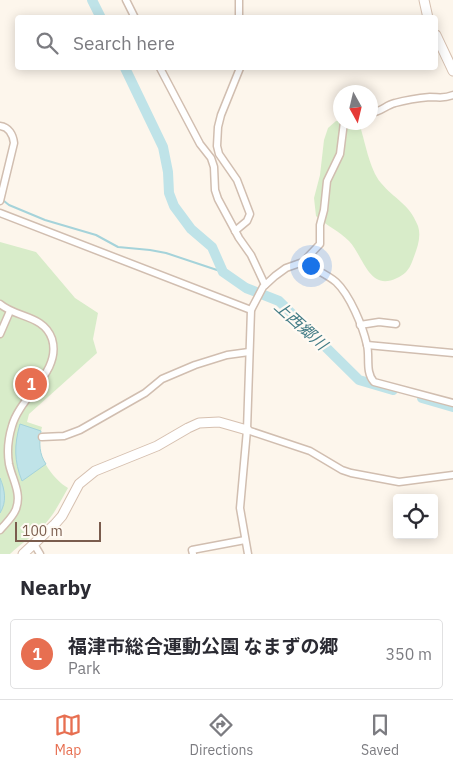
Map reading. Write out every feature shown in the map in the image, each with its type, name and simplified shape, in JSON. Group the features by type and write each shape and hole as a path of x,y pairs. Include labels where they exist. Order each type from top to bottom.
{"street":[{"path":"126,0 134,15"},
{"path":"238,0 239,15"},
{"path":"424,0 427,15"},
{"path":"438,39 453,71"},
{"path":"161,70 200,144 211,158 216,174 218,199 235,231 251,255 264,286"},
{"path":"235,231 247,221 250,214 237,180 219,154 217,137 221,116 239,70"},
{"path":"378,112 388,105 395,103 432,97 446,98 453,95"},
{"path":"0,126 4,126 9,131 13,136 14,143 0,202"},
{"path":"248,554 240,508 247,430 251,310 264,286 274,276 286,268 303,262 320,244 320,225 324,210 327,181 340,154 343,130"},
{"path":"0,213 251,310"},
{"path":"303,262 335,281 345,292 367,345 370,378 374,382 453,403"},
{"path":"0,304 10,311 43,325 50,335 54,351 48,371 20,407 12,424 8,444 9,462 17,487 18,502 14,514 0,530"},
{"path":"0,334 10,311"},
{"path":"360,325 379,322 396,324"},
{"path":"367,345 453,354"},
{"path":"42,437 64,436 80,430 145,393 162,380 195,364 227,355 249,352"},
{"path":"22,554 55,524 62,516 80,484 95,471 157,446 199,423 219,422 247,430 310,451 342,470 351,473 399,482 453,475"},
{"path":"0,462 9,462"},
{"path":"193,554 192,550 245,540"},
{"path":"34,544 40,554"}],"green space":[{"path":"333,124 333,130 361,130 370,162 377,177 410,212 418,226 419,240 412,262 406,272 397,278 388,281 373,277 349,241 316,216 314,198 320,175 324,140 328,128"},
{"path":"0,242 36,252 75,298 98,313 93,339 97,353 29,414 27,422 42,427 39,442 44,462 58,480 68,488 45,524 10,554 0,554"}],"water":[{"path":"20,424 41,431 40,448 46,464 22,481 17,467 16,453"},
{"path":"0,478 3,487 4,505 0,513"}],"waterway":[{"name":"上西郷川","path":"92,0 100,15"},
{"name":"上西郷川","path":"126,70 163,147 168,172 169,193 174,206 191,229 212,247 223,272 246,288 279,301 359,380 393,390"},
{"path":"4,201 9,205 45,220 96,235 118,247 166,253 223,272"},
{"name":"上西郷川","path":"422,398 453,407"}],"place":[{"name":"福津市総合運動公園 なまずの郷","path":"31,384"}]}
